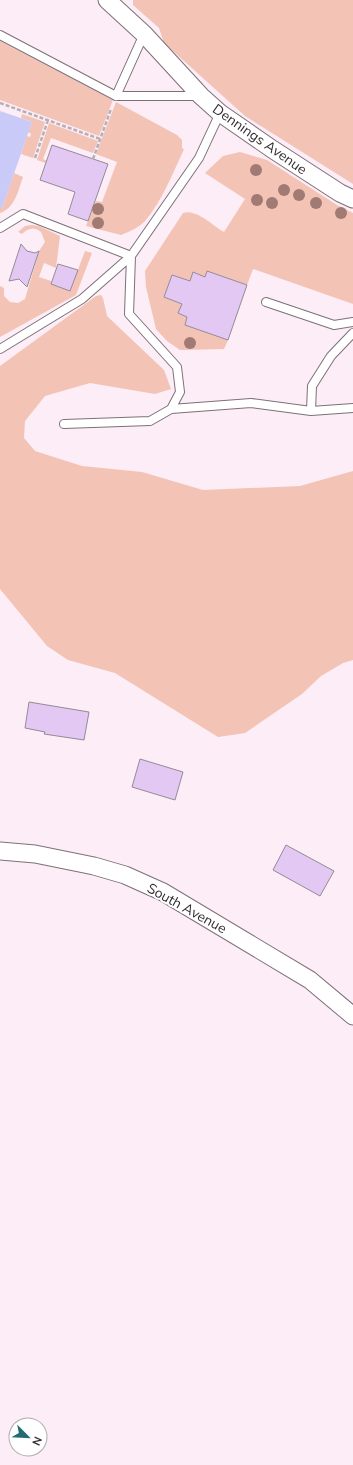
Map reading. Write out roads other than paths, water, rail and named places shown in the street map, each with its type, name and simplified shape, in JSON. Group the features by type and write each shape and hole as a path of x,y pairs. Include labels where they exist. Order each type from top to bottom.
{"street":[{"name":"Dennings Avenue","path":"107,0 144,34 201,96 220,113 284,157 340,193 353,199"},
{"name":"South Avenue","path":"0,851 35,854 94,866 125,875 163,892 310,980 353,1016"}],"lane":[{"path":"116,96 144,34"},
{"path":"0,35 116,96 201,96"},
{"path":"0,349 82,299 130,256 199,158 220,113"},
{"path":"0,228 23,214 130,256"},
{"path":"130,256 129,314 177,368 180,392 171,409"},
{"path":"266,302 334,325 353,322"},
{"path":"311,411 312,386 331,356 353,333"},
{"path":"64,424 150,421 171,409 251,403 311,411 353,408"}],"water":[{"path":"0,111 32,122 2,208 0,208"}]}
